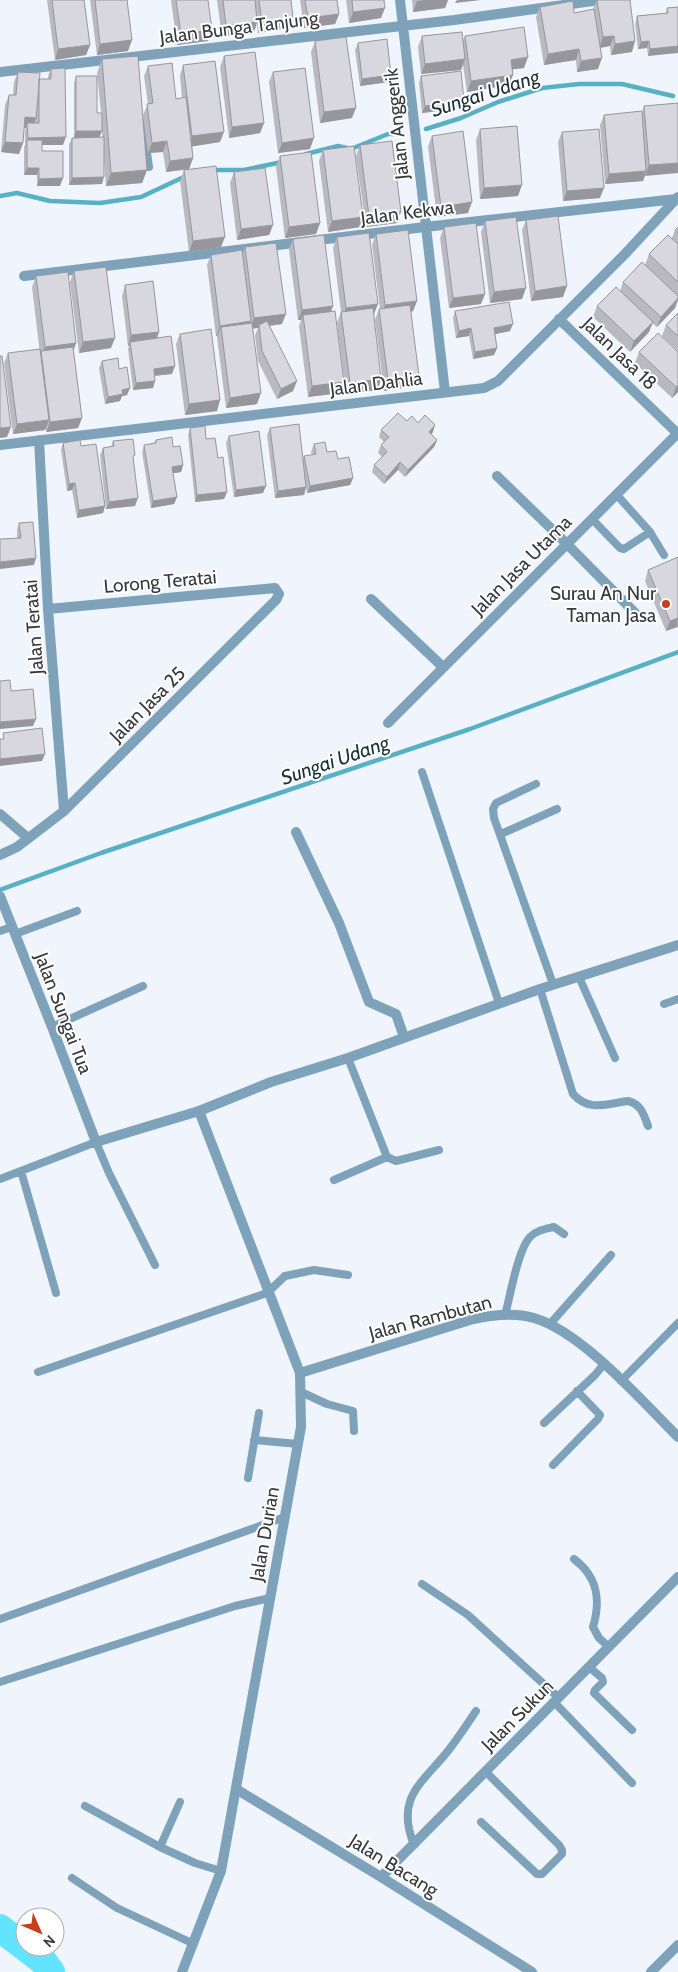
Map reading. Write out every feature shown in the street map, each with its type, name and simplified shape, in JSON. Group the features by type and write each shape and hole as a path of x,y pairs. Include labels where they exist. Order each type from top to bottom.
{"street":[{"name":"Jalan Anggerik","path":"400,0 445,392"},
{"name":"Jalan Bunga Tanjung","path":"0,72 134,61 600,0"},
{"name":"Jalan Kekwa","path":"24,276 677,198"},
{"name":"Jalan Dahlia","path":"0,446 484,388 498,381 625,254 677,198"},
{"name":"Jalan Jasa 18","path":"559,319 678,433"},
{"name":"Jalan Jasa Utama","path":"388,723 678,433"},
{"name":"Jalan Teratai","path":"39,440 48,609 64,811"},
{"path":"497,476 640,618"},
{"name":"Lorong Teratai","path":"48,609 275,588"},
{"name":"Jalan Jasa 25","path":"0,855 16,847 64,811 276,600 279,594 275,588"},
{"path":"371,599 443,668"},
{"path":"0,814 28,838"},
{"path":"296,832 339,923 369,1002 396,1014 404,1037"},
{"name":"Jalan Sungai Tua","path":"0,896 96,1142"},
{"path":"96,1142 198,1111 271,1082 348,1058 553,984 678,945"},
{"name":"Jalan Durian","path":"182,1972 222,1871 301,1427 300,1374 198,1111"},
{"name":"Jalan Rambutan","path":"300,1374 470,1320 505,1315 534,1318 550,1324 584,1347 604,1364 678,1437"},
{"name":"Jalan Sukun","path":"382,1877 678,1577"},
{"name":"Jalan Bacang","path":"236,1789 382,1877 532,1972"},
{"path":"651,1972 678,1945"}],"lane":[{"path":"142,112 149,167"},
{"path":"616,494 650,532 664,555"},
{"path":"592,519 620,548 624,549 650,532"},
{"path":"422,772 499,1003"},
{"path":"536,784 496,803 493,809 494,818 553,984"},
{"path":"501,834 557,810"},
{"path":"0,931 13,931 77,910"},
{"path":"579,976 615,1058"},
{"path":"52,1027 143,986"},
{"path":"540,989 573,1094 579,1101 589,1106 628,1101 634,1102 642,1112 648,1126"},
{"path":"664,1004 678,999"},
{"path":"348,1058 387,1157 396,1161 439,1150"},
{"path":"0,1179 96,1142 109,1173 155,1265"},
{"path":"334,1180 387,1157"},
{"path":"21,1171 56,1293"},
{"path":"505,1315 522,1249 529,1238 541,1229 554,1228 564,1234"},
{"path":"550,1324 611,1255"},
{"path":"38,1372 267,1292 285,1276 314,1270 348,1275"},
{"path":"621,1381 678,1323"},
{"path":"544,1423 604,1364"},
{"path":"553,1465 600,1415 578,1391"},
{"path":"301,1392 326,1404 353,1411 354,1432"},
{"path":"248,1478 259,1413"},
{"path":"254,1440 298,1444"},
{"path":"0,1619 285,1516"},
{"path":"574,1559 583,1565 593,1580 598,1600 597,1614 593,1627 599,1638 609,1647"},
{"path":"422,1584 468,1615 556,1700 632,1783"},
{"path":"0,1682 235,1606 270,1598"},
{"path":"589,1667 602,1678 603,1682 594,1693 632,1730"},
{"path":"414,1845 408,1830 408,1801 415,1788 451,1747 476,1711"},
{"path":"481,1822 538,1874 542,1874 562,1854 559,1845 486,1772"},
{"path":"160,1847 180,1802"},
{"path":"85,1806 160,1847 195,1863 222,1871"},
{"path":"72,1878 117,1908 194,1944"}],"building":[{"path":"52,0 84,0 90,45 58,49"},
{"path":"95,0 127,0 132,40 100,44"},
{"path":"176,0 208,0 212,30 181,34"},
{"path":"223,0 255,0 257,22 226,26"},
{"path":"259,0 291,0 293,18 262,22"},
{"path":"305,0 337,0 339,14 308,18"},
{"path":"352,0 384,0 385,8 353,12"},
{"path":"597,0 630,0 635,41 615,44 614,36 603,37"},
{"path":"573,1 574,13 594,9 602,58 581,61 579,49 548,54 540,7"},
{"path":"678,7 678,46 650,49 649,41 641,42 637,16 668,13 667,8"},
{"path":"524,27 528,57 511,60 513,75 471,81 465,36"},
{"path":"462,32 465,59 425,64 422,36"},
{"path":"346,37 356,108 324,112 315,41"},
{"path":"387,39 391,75 362,79 358,43"},
{"path":"255,52 264,123 232,127 224,56"},
{"path":"138,56 147,170 111,173 102,59"},
{"path":"215,61 224,132 192,136 183,65"},
{"path":"172,63 176,99 186,97 193,158 170,161 167,141 152,143 147,104 153,103 148,66"},
{"path":"65,68 66,137 28,138 27,123 39,123 39,79 51,79 51,69"},
{"path":"305,68 314,138 282,143 273,72"},
{"path":"461,71 464,101 425,106 421,76"},
{"path":"18,72 40,73 36,118 25,117 23,143 5,142 9,95 16,95"},
{"path":"76,76 97,76 97,113 102,113 102,131 76,131"},
{"path":"678,103 678,163 649,165 644,106"},
{"path":"642,111 646,171 609,174 604,115"},
{"path":"517,126 522,185 484,188 480,129"},
{"path":"599,129 604,188 567,191 562,132"},
{"path":"463,131 472,202 441,207 432,136"},
{"path":"104,137 104,177 72,178 72,138"},
{"path":"27,140 42,140 42,151 63,151 63,178 39,179 39,168 27,168"},
{"path":"392,141 401,212 369,216 360,145"},
{"path":"354,146 363,217 332,221 323,150"},
{"path":"311,152 320,223 289,227 280,156"},
{"path":"216,166 225,237 193,241 184,170"},
{"path":"265,168 273,225 241,229 234,172"},
{"path":"558,216 567,286 535,291 526,220"},
{"path":"516,217 526,288 494,292 485,221"},
{"path":"476,223 485,294 453,298 444,227"},
{"path":"408,230 417,301 385,305 376,234"},
{"path":"369,233 378,304 346,308 337,237"},
{"path":"324,235 333,306 302,310 293,239"},
{"path":"668,235 678,244 678,282 649,254"},
{"path":"276,243 286,314 254,318 245,247"},
{"path":"242,250 251,321 220,326 211,255"},
{"path":"642,262 678,296 661,317 623,282"},
{"path":"106,267 115,338 83,342 74,271"},
{"path":"68,272 76,343 45,347 36,276"},
{"path":"153,281 159,332 131,335 125,285"},
{"path":"616,287 653,322 634,341 597,306"},
{"path":"509,302 513,324 494,328 497,348 475,352 471,328 459,331 455,311"},
{"path":"410,305 419,376 388,380 379,309"},
{"path":"373,308 381,379 350,383 341,312"},
{"path":"335,311 344,382 312,386 303,315"},
{"path":"678,313 678,336 666,325"},
{"path":"267,321 297,381 281,389 262,351 259,325"},
{"path":"252,323 261,393 230,398 221,327"},
{"path":"211,329 220,400 189,404 180,334"},
{"path":"658,333 678,352 678,385 676,387 639,352"},
{"path":"171,336 175,366 154,369 155,381 136,383 130,342"},
{"path":"73,347 82,418 50,422 41,351"},
{"path":"40,349 49,420 17,424 8,353"},
{"path":"0,356 2,356 11,427 0,428"},
{"path":"118,358 119,369 127,367 130,388 122,390 123,394 108,397 102,361"},
{"path":"398,413 407,421 412,416 418,423 425,415 435,425 429,432 437,440 408,470 400,462 387,477 374,465 387,452 381,445 389,437 381,430"},
{"path":"299,424 306,487 278,491 270,428"},
{"path":"205,426 206,439 215,438 218,458 223,457 227,492 197,495 190,428"},
{"path":"259,431 266,486 236,490 229,436"},
{"path":"172,437 173,447 180,446 183,465 172,467 177,497 153,501 144,445 156,443 156,440"},
{"path":"133,439 138,498 109,502 103,448 114,446 113,441"},
{"path":"80,440 81,446 96,444 105,506 79,510 75,483 69,484 63,443"},
{"path":"325,442 327,452 336,451 338,459 349,457 353,478 310,486 304,456 316,454 314,444"},
{"path":"33,522 36,558 0,562 0,539 21,538 19,523"},
{"name":"Surau An Nur Taman Jasa","path":"678,557 678,618 670,621 648,570"},
{"path":"10,680 11,691 33,689 36,719 0,722 0,681"},
{"path":"42,728 45,754 0,759 0,739 4,739 3,733"}],"waterway":[{"name":"Sungai Udang","path":"426,129 542,88 579,84 622,84 673,96"},
{"name":"Sungai Udang","path":"306,154 338,146 351,149 388,134 396,134"},
{"name":"Sungai Udang","path":"211,170 244,170 282,162"},
{"name":"Sungai Udang","path":"0,196 17,193 50,201 100,203 141,197 186,176"},
{"name":"Sungai Udang","path":"0,890 101,853 470,729 678,652"},
{"path":"0,1928 43,1961 51,1972"}],"place":[{"name":"Surau An Nur Taman Jasa","path":"666,604"}]}
